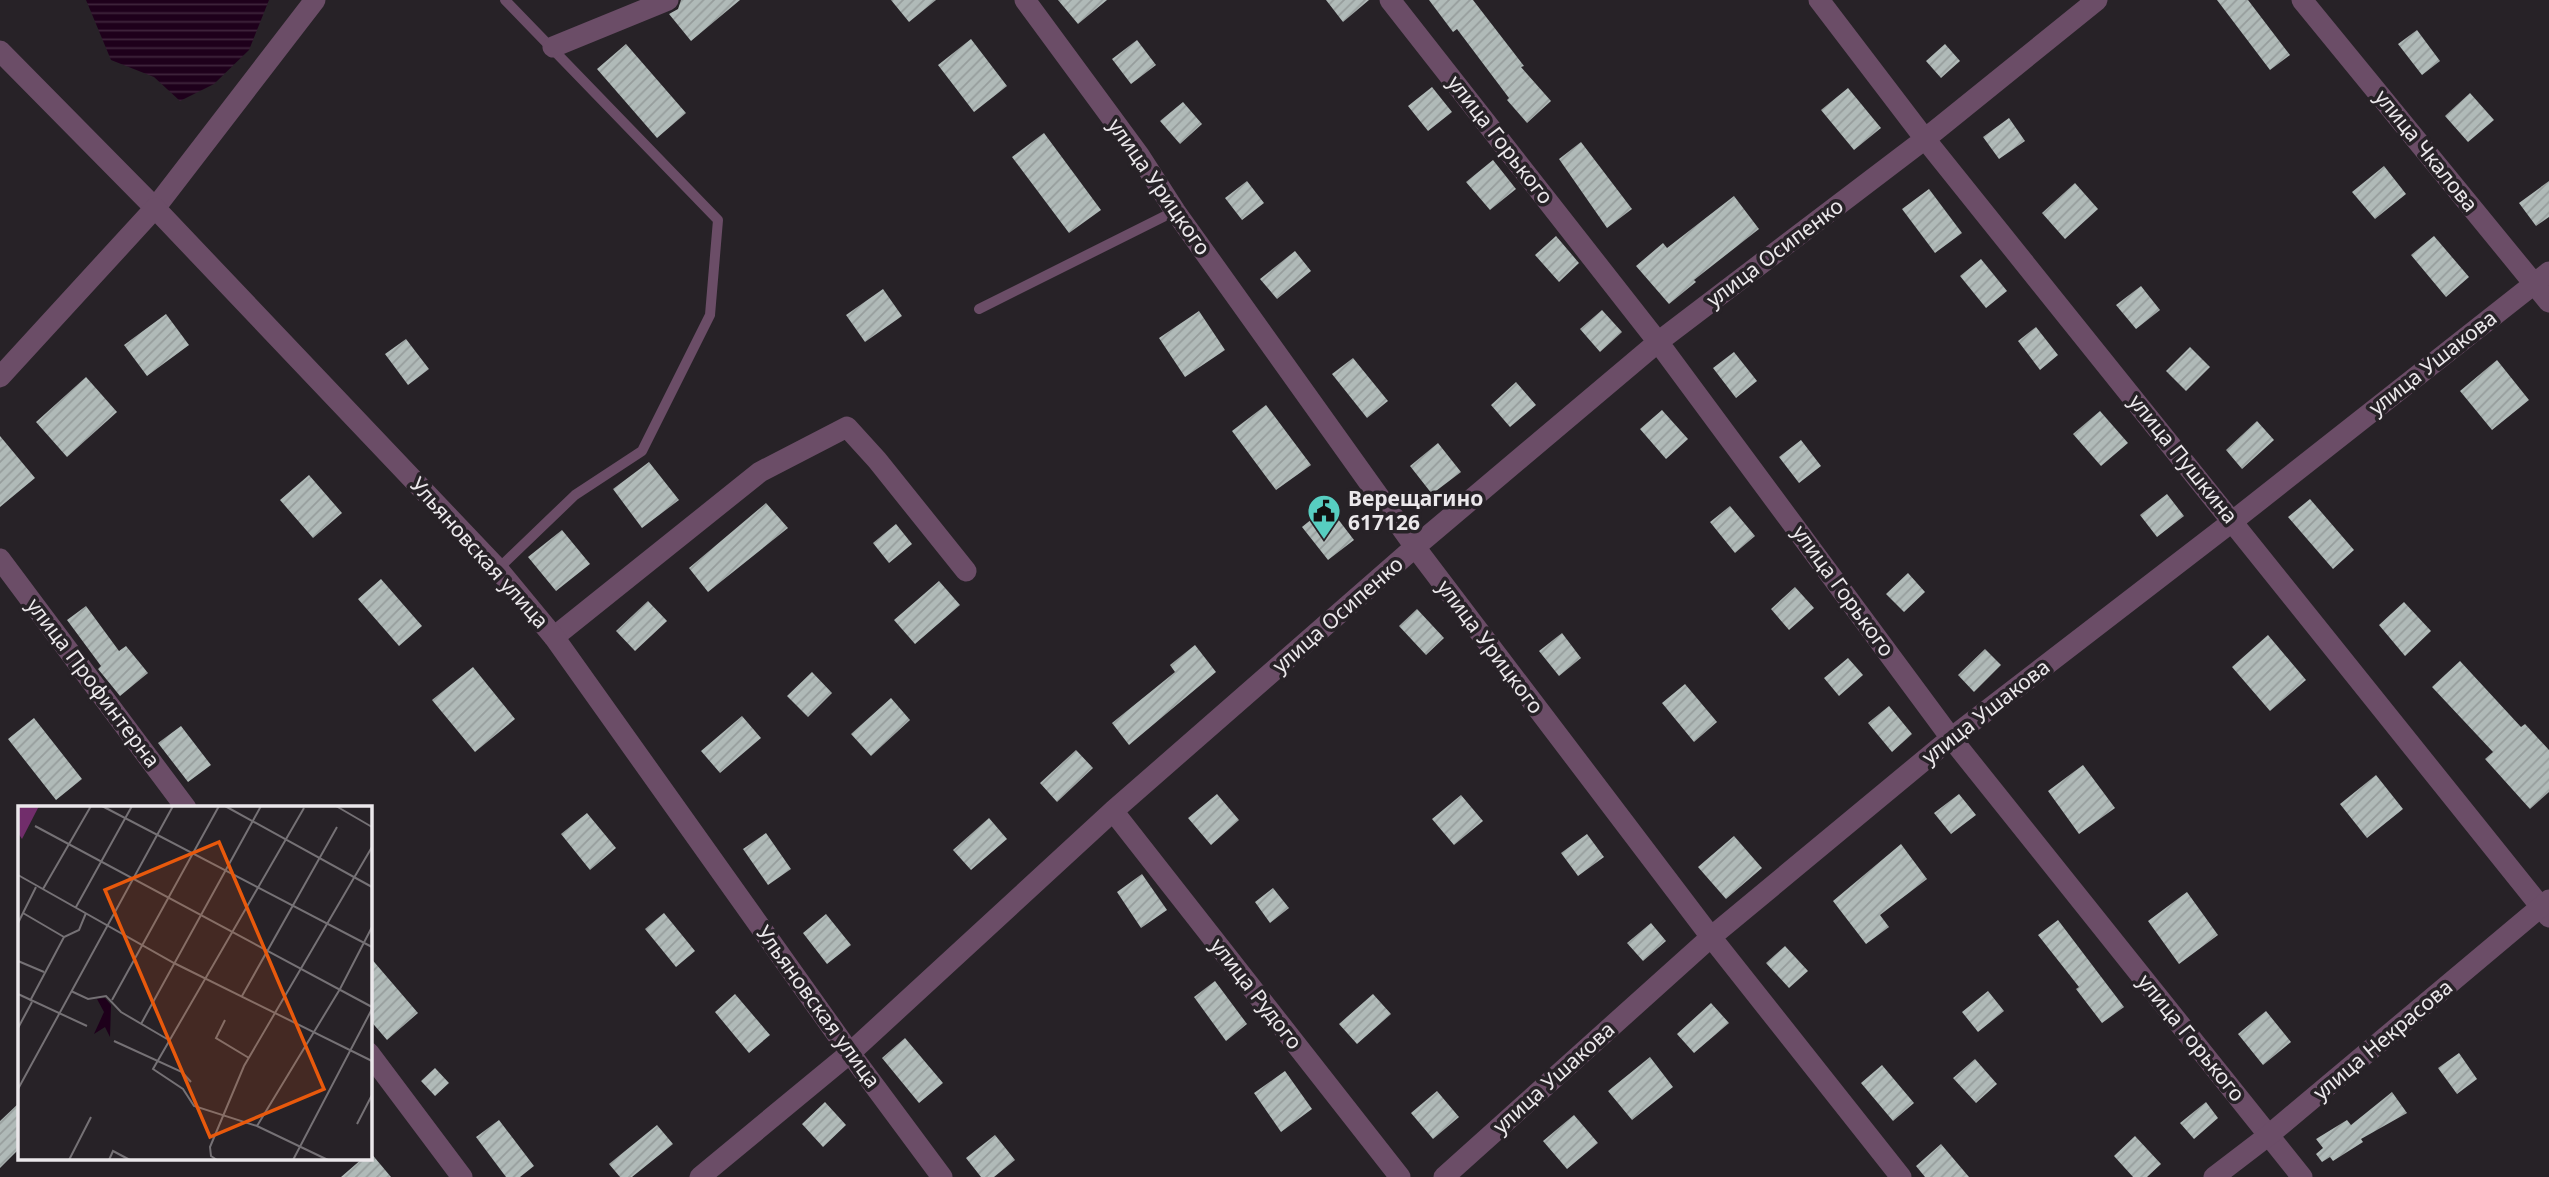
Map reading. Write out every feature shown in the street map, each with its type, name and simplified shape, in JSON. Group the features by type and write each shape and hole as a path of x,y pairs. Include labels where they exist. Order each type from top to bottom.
{"street":[{"path":"0,377 155,208 315,0"},
{"path":"553,47 668,0"},
{"name":"улица Урицкого","path":"1025,0 1139,156 1175,211 1415,547 1711,937 1901,1177"},
{"name":"улица Горького","path":"1390,0 1658,342 1951,738 2302,1177"},
{"name":"улица Пушкина","path":"1819,0 1925,139 2546,908"},
{"name":"улица Осипенко","path":"700,1177 850,1053 1113,811 1415,547 1658,342 1925,139 2097,0"},
{"name":"улица Чкалова","path":"2302,0 2542,277 2549,302"},
{"name":"Ульяновская улица","path":"0,51 155,208 498,569 554,637 850,1053 942,1177"},
{"name":"улица Ушакова","path":"1444,1177 1711,937 1951,738 2542,277"},
{"path":"554,637 760,472 846,427 877,460 966,571"},
{"name":"улица Профинтерна","path":"0,559 185,806"},
{"name":"улица Рудого","path":"1113,811 1400,1177"},
{"name":"улица Некрасова","path":"2214,1177 2546,908"},
{"path":"371,1056 462,1177"}],"lane":[{"path":"498,569 575,495 642,451 710,315 718,220 505,0"},
{"path":"979,309 1175,211"}],"shaded area":[{"path":"86,0 269,0 249,50 214,84 180,101 154,77 111,60"}],"building":[{"path":"681,0 740,0 691,41 669,14 678,9"},
{"path":"891,0 936,0 909,22"},
{"path":"1058,0 1107,0 1078,24"},
{"path":"1326,0 1369,0 1343,22"},
{"path":"1429,0 1473,0 1524,66 1521,67 1551,101 1527,123 1507,100 1509,98 1457,29 1453,32"},
{"path":"2217,0 2248,0 2290,55 2270,70"},
{"path":"2417,30 2440,61 2422,75 2398,44"},
{"path":"971,39 1007,86 974,112 938,65"},
{"path":"1137,40 1156,65 1131,84 1112,59"},
{"path":"626,44 686,113 657,138 597,69"},
{"path":"1945,44 1960,61 1941,78 1926,61"},
{"path":"1432,87 1452,112 1428,131 1408,106"},
{"path":"1848,88 1881,128 1854,150 1821,110"},
{"path":"2470,93 2494,120 2468,142 2445,116"},
{"path":"1183,102 1202,124 1180,144 1160,121"},
{"path":"2009,118 2025,141 1999,159 1983,137"},
{"path":"1044,133 1101,210 1069,233 1012,157"},
{"path":"1581,142 1632,209 1607,228 1559,159"},
{"path":"1493,160 1516,189 1490,210 1466,182"},
{"path":"2384,166 2406,194 2375,219 2352,192"},
{"path":"1247,181 1264,203 1242,220 1225,198"},
{"path":"2549,181 2549,217 2536,226 2519,203"},
{"path":"2075,183 2098,209 2065,239 2042,213"},
{"path":"1929,189 1962,233 1935,253 1902,209"},
{"path":"1734,196 1759,229 1694,280 1696,282 1669,304 1636,266 1663,243 1667,248"},
{"path":"1556,236 1579,263 1559,282 1535,255"},
{"path":"2434,236 2469,277 2446,297 2411,255"},
{"path":"1295,251 1311,271 1277,299 1260,279"},
{"path":"1981,259 2007,291 1986,308 1960,276"},
{"path":"2141,286 2160,310 2136,329 2116,305"},
{"path":"883,289 902,316 865,342 846,315"},
{"path":"1602,310 1622,332 1600,352 1580,329"},
{"path":"1199,311 1225,350 1185,377 1159,338"},
{"path":"166,314 189,345 147,376 124,345"},
{"path":"2036,327 2058,355 2040,370 2018,341"},
{"path":"406,339 429,369 408,385 385,354"},
{"path":"2190,347 2210,367 2186,391 2166,371"},
{"path":"1734,352 1757,381 1736,398 1713,368"},
{"path":"1353,358 1388,401 1367,418 1332,374"},
{"path":"2497,360 2529,400 2492,430 2460,391"},
{"path":"86,377 117,412 67,457 36,422"},
{"path":"1516,382 1536,405 1510,427 1491,405"},
{"path":"1266,405 1311,465 1276,490 1232,431"},
{"path":"1662,410 1688,439 1666,459 1640,429"},
{"path":"2100,411 2128,443 2101,466 2073,434"},
{"path":"2257,421 2274,440 2242,469 2226,450"},
{"path":"0,436 35,478 0,507"},
{"path":"1801,440 1821,466 1799,483 1779,457"},
{"path":"1438,443 1461,472 1432,494 1410,466"},
{"path":"649,462 679,500 642,528 613,489"},
{"path":"309,475 342,513 313,538 280,500"},
{"path":"2167,494 2184,516 2157,537 2140,515"},
{"path":"2310,499 2354,550 2333,569 2288,517"},
{"path":"766,503 788,528 708,592 689,568"},
{"path":"1328,506 1354,540 1328,560 1302,527"},
{"path":"1730,506 1755,536 1735,553 1710,522"},
{"path":"896,524 912,544 889,563 873,543"},
{"path":"562,530 590,564 556,591 528,557"},
{"path":"1908,573 1925,592 1904,612 1886,594"},
{"path":"381,579 422,626 399,646 358,599"},
{"path":"939,581 960,605 915,644 894,620"},
{"path":"1795,587 1814,608 1789,630 1771,609"},
{"path":"648,601 667,621 635,651 616,631"},
{"path":"2404,602 2431,631 2405,656 2379,625"},
{"path":"86,606 119,651 126,646 148,673 120,696 98,669 101,666 67,620"},
{"path":"1417,609 1444,638 1426,655 1399,626"},
{"path":"1562,633 1581,658 1559,676 1539,651"},
{"path":"2268,635 2306,680 2270,711 2232,667"},
{"path":"1195,645 1216,672 1129,745 1112,723 1175,672 1170,665"},
{"path":"1985,649 2001,665 1974,692 1958,675"},
{"path":"1848,658 1863,675 1839,696 1824,678"},
{"path":"2460,661 2521,727 2525,724 2549,750 2549,792 2530,809 2485,759 2493,752 2432,687"},
{"path":"473,667 515,719 475,752 432,700"},
{"path":"812,672 832,693 808,717 787,696"},
{"path":"1685,684 1717,722 1694,742 1662,703"},
{"path":"891,698 910,720 871,756 851,734"},
{"path":"1889,706 1912,734 1892,752 1868,723"},
{"path":"742,716 761,738 720,773 701,751"},
{"path":"34,718 82,779 56,800 8,739"},
{"path":"181,726 211,765 188,782 158,743"},
{"path":"1076,750 1093,768 1057,802 1040,783"},
{"path":"2083,765 2115,808 2079,834 2048,791"},
{"path":"2376,775 2403,809 2367,838 2340,804"},
{"path":"1217,794 1239,820 1211,845 1188,818"},
{"path":"1959,794 1976,815 1951,834 1934,813"},
{"path":"1461,795 1483,821 1454,845 1432,819"},
{"path":"587,813 616,848 590,870 561,834"},
{"path":"989,818 1007,839 971,870 953,850"},
{"path":"766,833 791,869 768,885 743,849"},
{"path":"1587,834 1604,857 1578,876 1561,853"},
{"path":"1734,836 1762,868 1726,899 1698,867"},
{"path":"1901,844 1927,879 1880,915 1889,927 1866,944 1833,901"},
{"path":"1142,874 1167,910 1141,928 1117,892"},
{"path":"1273,888 1289,908 1270,923 1255,902"},
{"path":"2187,892 2218,935 2179,964 2148,921"},
{"path":"664,913 695,951 676,967 645,929"},
{"path":"826,914 851,945 827,964 803,933"},
{"path":"2058,920 2124,1007 2102,1023 2076,989 2079,987 2038,935"},
{"path":"1651,923 1666,941 1643,961 1627,943"},
{"path":"1785,946 1808,971 1789,988 1766,963"},
{"path":"371,958 418,1013 387,1040 371,1021"},
{"path":"1215,981 1247,1024 1226,1041 1194,997"},
{"path":"1988,991 2004,1011 1978,1032 1962,1012"},
{"path":"735,994 770,1035 749,1053 715,1012"},
{"path":"1373,994 1391,1014 1357,1044 1339,1024"},
{"path":"1711,1003 1729,1023 1694,1053 1677,1034"},
{"path":"2266,1011 2291,1042 2263,1065 2238,1034"},
{"path":"905,1038 943,1083 919,1103 882,1058"},
{"path":"2459,1053 2477,1079 2457,1094 2438,1068"},
{"path":"1650,1057 1673,1087 1632,1120 1608,1091"},
{"path":"1975,1059 1997,1084 1976,1103 1953,1078"},
{"path":"1882,1065 1914,1103 1893,1121 1861,1083"},
{"path":"435,1068 449,1083 435,1096 421,1081"},
{"path":"1285,1071 1312,1109 1281,1132 1254,1093"},
{"path":"1437,1091 1459,1117 1433,1139 1411,1113"},
{"path":"2392,1092 2407,1113 2361,1139 2363,1142 2333,1161 2330,1157 2322,1162 2316,1154 2323,1148 2316,1139 2347,1120 2351,1125"},
{"path":"825,1102 846,1125 823,1147 802,1124"},
{"path":"2206,1102 2218,1118 2194,1139 2180,1123"},
{"path":"18,1104 18,1150 0,1168 0,1121"},
{"path":"1574,1115 1598,1143 1567,1169 1543,1141"},
{"path":"499,1120 534,1166 520,1177 506,1177 476,1137"},
{"path":"657,1125 673,1144 632,1177 620,1177 609,1164"},
{"path":"995,1135 1015,1160 994,1177 981,1177 966,1158"},
{"path":"2135,1136 2161,1164 2147,1177 2133,1177 2114,1156"},
{"path":"1941,1144 1969,1177 1925,1177 1916,1166"},
{"path":"371,1153 391,1177 341,1177 361,1160 371,1160"}],"place":[{"name":"Верещагино 617126","path":"1324,541"}]}
